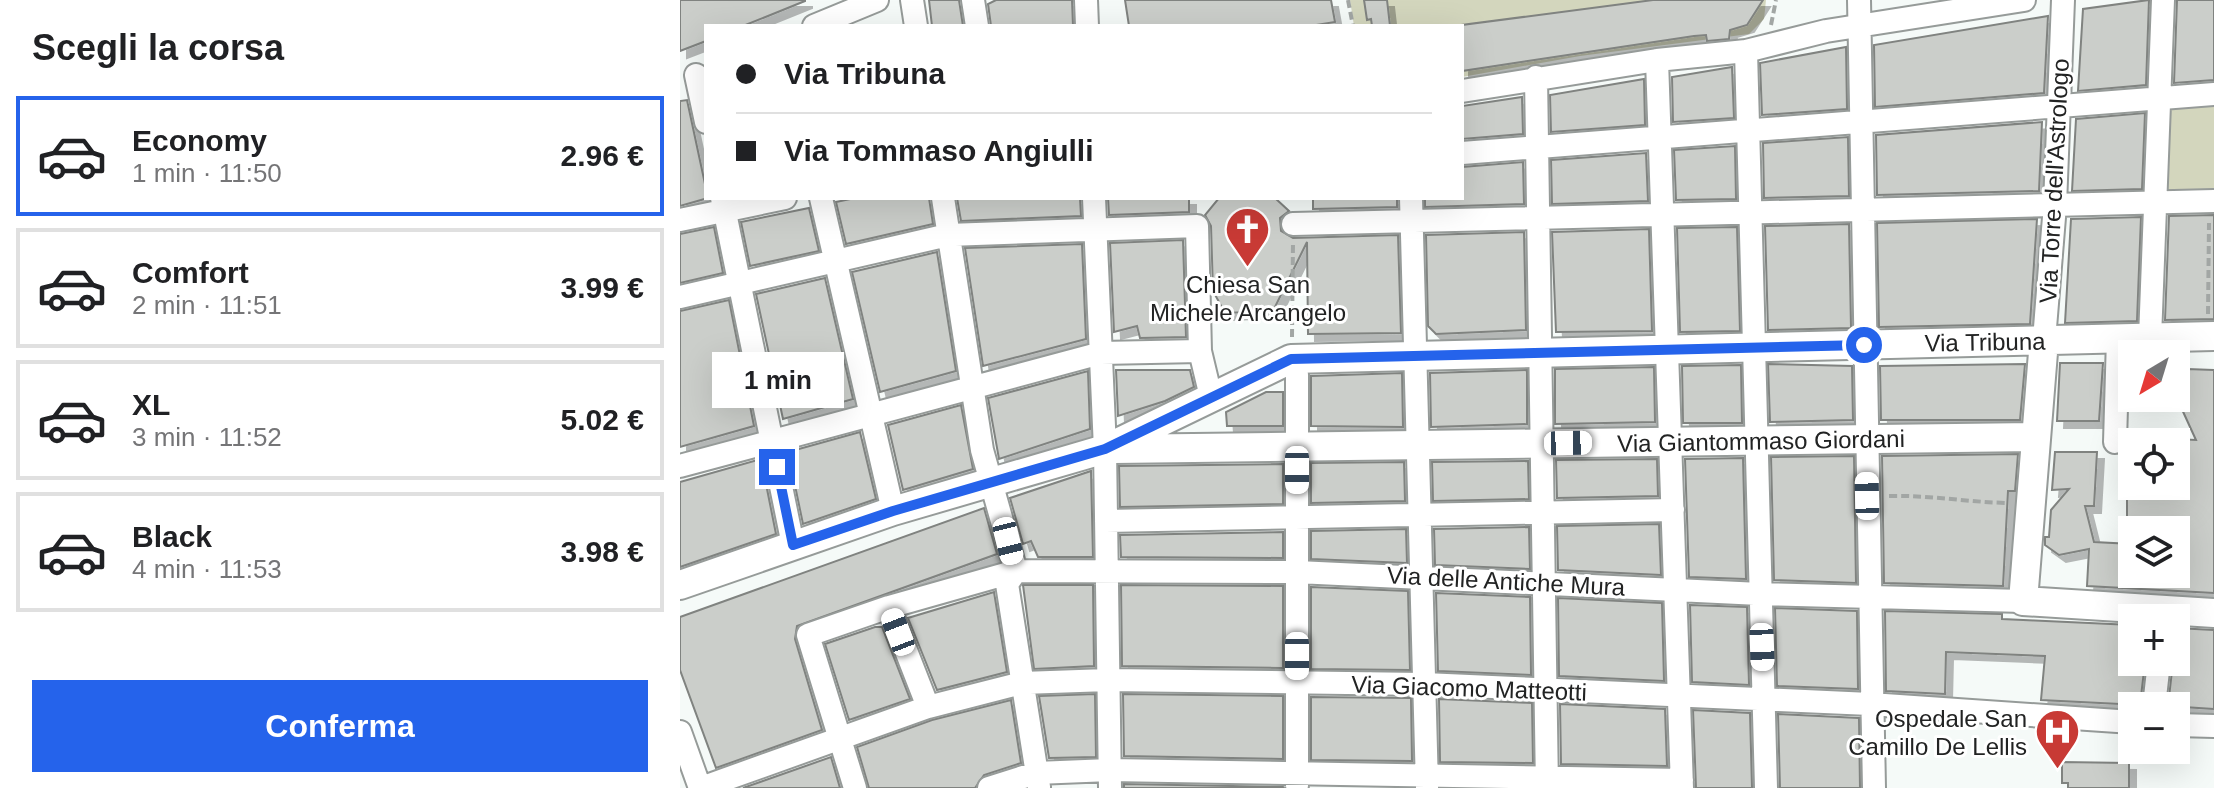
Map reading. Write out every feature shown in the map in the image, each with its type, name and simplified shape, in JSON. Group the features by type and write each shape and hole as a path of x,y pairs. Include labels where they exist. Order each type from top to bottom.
{"main road":[{"name":"Via Tribuna","path":"1105,449 1211,397 1294,367 1416,356 2211,336"},
{"name":"Via Torre dell'Astrologo","path":"2023,601 2044,340"},
{"name":"Via Giantommaso Giordani","path":"1105,449 2034,437"},
{"path":"680,585 893,511 1105,449"},
{"name":"Via delle Antiche Mura","path":"2023,601 2118,610"},
{"name":"Via delle Antiche Mura","path":"2190,614 2214,613"}],"street":[{"path":"819,24 877,0"},
{"path":"912,0 916,24"},
{"path":"973,0 977,24"},
{"path":"1086,0 1087,24"},
{"path":"1859,0 1870,704 1874,788"},
{"path":"1464,91 1536,77 1746,51 1799,36 2024,0"},
{"name":"Via Torre dell'Astrologo","path":"2044,340 2055,205 2063,0"},
{"path":"2150,338 2163,0"},
{"path":"1746,51 1766,788"},
{"path":"989,788 1038,780 1110,779 1682,784 1657,60"},
{"path":"694,76 704,114"},
{"path":"1536,77 1547,783"},
{"path":"1464,153 2214,94"},
{"path":"680,220 723,204 764,200"},
{"path":"821,200 893,511"},
{"path":"943,200 982,450 1016,571 1007,584 1038,780"},
{"path":"1094,200 1105,449 1110,779"},
{"path":"1293,224 1412,209 1539,217 2212,201"},
{"path":"723,204 793,545"},
{"path":"1412,209 1426,781"},
{"path":"680,297 948,235 1197,226 1200,351 1211,397"},
{"path":"2115,442 2118,338"},
{"path":"680,466 1101,353 1200,351"},
{"path":"1294,367 1297,447 1297,781"},
{"path":"1106,521 1673,510"},
{"name":"Via delle Antiche Mura","path":"840,740 808,635 889,607 1016,571 1297,572 1544,581 1760,594 2023,601"},
{"path":"889,607 928,707"},
{"name":"Via Giacomo Matteotti","path":"701,788 928,707 1022,683 1108,680 1424,684 1870,704 2118,721"},
{"path":"2190,725 2214,726"},
{"path":"681,737 701,788"},
{"path":"840,740 855,788"}],"path":[{"path":"1348,0 1353,24"},
{"path":"2211,336 2212,201"},
{"path":"1293,224 1294,367"},
{"path":"1867,496 1934,495 1949,502 2029,503"}],"green space":[{"path":"1350,0 1766,0 1764,19 1749,34 1580,56 1464,77 1464,24 1354,24"},
{"path":"2214,104 2214,195 2162,195 2167,106"}],"building":[{"path":"680,0 805,0 748,24 704,24 704,42 680,51"},
{"path":"929,0 959,0 963,24 932,24"},
{"path":"996,0 1072,0 1073,24 991,24 988,4"},
{"path":"1125,0 1331,0 1335,22 1322,24 1129,24"},
{"path":"1364,0 1387,0 1390,24 1372,24 1371,19 1367,20"},
{"path":"1653,0 1763,0 1747,25 1730,30 1729,39 1707,41 1706,35 1694,36 1464,71 1464,25"},
{"path":"2149,0 2146,85 2078,91 2083,9"},
{"path":"2177,0 2214,0 2214,80 2174,83"},
{"path":"2048,16 2044,93 1875,107 1874,45"},
{"path":"1846,47 1847,109 1762,115 1760,63"},
{"path":"1732,67 1734,118 1673,122 1672,77"},
{"path":"1644,79 1645,125 1551,132 1550,95"},
{"path":"1522,97 1523,134 1464,139 1464,106"},
{"path":"687,100 704,179 704,199 680,206 680,101"},
{"path":"2145,113 2142,189 2072,191 2076,119"},
{"path":"2042,122 2039,191 1877,195 1876,135"},
{"path":"1848,137 1849,196 1764,198 1763,143"},
{"path":"1735,146 1736,199 1676,200 1674,150"},
{"path":"1646,153 1648,201 1552,204 1551,160"},
{"path":"1523,162 1524,204 1425,207 1425,200 1464,200 1464,167"},
{"path":"929,200 933,224 846,244 836,202"},
{"path":"957,200 1080,200 1081,216 961,221"},
{"path":"1108,200 1189,200 1189,212 1109,215"},
{"path":"1217,200 1277,200 1289,211 1280,218 1281,231 1293,238 1398,235 1401,333 1308,334 1307,242 1273,311 1225,313 1213,291 1211,226 1205,215"},
{"path":"1313,200 1397,200 1397,207 1313,209"},
{"path":"809,208 819,251 750,266 741,222"},
{"path":"2214,215 2214,319 2165,320 2169,216"},
{"path":"2141,217 2137,321 2065,323 2071,219"},
{"path":"2037,219 2030,324 1879,327 1877,223"},
{"path":"1849,224 1851,328 1768,330 1765,226"},
{"path":"714,227 723,273 680,283 680,234"},
{"path":"1737,227 1740,331 1680,332 1677,228"},
{"path":"1649,229 1652,331 1556,332 1552,232"},
{"path":"1524,232 1526,330 1436,334 1428,326 1426,235"},
{"path":"1183,240 1186,337 1140,338 1137,326 1114,332 1110,243"},
{"path":"1082,244 1086,339 983,366 965,248"},
{"path":"937,252 956,371 880,392 852,272"},
{"path":"825,278 853,399 783,419 756,294"},
{"path":"729,300 754,426 680,447 680,311"},
{"path":"2060,363 2103,363 2099,421 2057,421"},
{"path":"1768,364 1852,366 1853,420 1770,422"},
{"path":"2025,364 2020,420 1881,420 1880,366"},
{"path":"1741,365 1742,423 1683,423 1682,366"},
{"path":"1654,367 1655,422 1555,424 1555,369"},
{"path":"2190,369 2214,370 2214,593 2123,588 2190,588 2190,516 2127,516 2127,500 2190,500 2190,440 2196,440 2183,412 2190,412"},
{"path":"1116,370 1190,370 1194,387 1165,401 1118,416"},
{"path":"1527,370 1527,424 1431,427 1430,373"},
{"path":"1088,371 1090,429 999,459 988,398"},
{"path":"1402,373 1403,427 1311,426 1311,376"},
{"path":"1266,392 1283,392 1283,426 1227,426 1226,412"},
{"path":"961,405 973,469 903,490 888,425"},
{"path":"860,432 876,499 803,524 788,452"},
{"path":"2055,452 2097,452 2094,506 2085,506 2094,542 2118,543 2118,588 2087,586 2089,549 2059,555 2045,545 2045,537 2049,537 2051,510 2069,489 2052,490"},
{"path":"2018,454 2015,491 2008,491 2003,586 1884,583 1882,456"},
{"path":"1854,456 1856,583 1774,580 1771,457"},
{"path":"1743,458 1746,579 1689,577 1685,459"},
{"path":"761,459 776,534 680,567 680,482"},
{"path":"1657,459 1658,496 1557,498 1556,460"},
{"path":"1528,461 1529,499 1433,501 1432,462"},
{"path":"1404,462 1405,501 1311,503 1311,463"},
{"path":"1283,464 1283,504 1120,507 1119,466"},
{"path":"1091,471 1093,557 1038,557 1031,541 1023,544 1010,498"},
{"path":"984,508 997,554 797,626 795,639 822,730 716,768 680,670 680,617"},
{"path":"1659,524 1661,575 1558,570 1557,526"},
{"path":"1529,527 1530,569 1435,565 1434,529"},
{"path":"1406,529 1407,563 1311,559 1311,531"},
{"path":"1283,532 1283,558 1121,557 1120,535"},
{"path":"1023,585 1093,585 1094,666 1034,669"},
{"path":"1121,585 1283,586 1283,668 1122,666"},
{"path":"1311,587 1408,591 1410,670 1311,669"},
{"path":"994,592 1007,672 937,690 908,618"},
{"path":"1436,593 1530,597 1531,675 1438,671"},
{"path":"1558,598 1662,603 1664,681 1559,676"},
{"path":"1690,605 1747,607 1749,685 1692,682"},
{"path":"1775,608 1857,611 1858,689 1777,686"},
{"path":"1885,611 2002,614 2002,619 2118,624 2118,676 2143,676 2142,692 2118,692 2118,704 2041,700 2045,656 1946,652 1945,694 1886,691"},
{"path":"882,627 910,699 849,720 825,644"},
{"path":"2190,629 2214,630 2214,709 2190,707 2190,692 2170,692 2171,676 2190,676"},
{"path":"1095,694 1096,757 1049,758 1039,696"},
{"path":"1123,694 1283,696 1283,759 1124,756"},
{"path":"1311,697 1411,698 1412,761 1311,760"},
{"path":"1439,699 1532,703 1533,763 1440,762"},
{"path":"1011,700 1021,763 984,775 975,788 869,788 857,747 932,720"},
{"path":"1560,704 1665,709 1667,766 1561,764"},
{"path":"1693,710 1750,713 1752,788 1696,788"},
{"path":"1778,714 1859,718 1860,788 1780,788"},
{"path":"831,757 840,788 743,788"},
{"path":"2062,762 2129,764 2129,788 2068,788 2068,783 2062,783"},
{"path":"1124,784 1283,787 1284,788 1124,788"}],"place":[{"name":"Chiesa San Michele Arcangelo","path":"1248,269"},
{"name":"Ospedale San Camillo De Lellis","path":"2058,771"}],"route":[{"path":"777,467 793,545 893,511 1105,449 1291,359 1864,345"}]}
